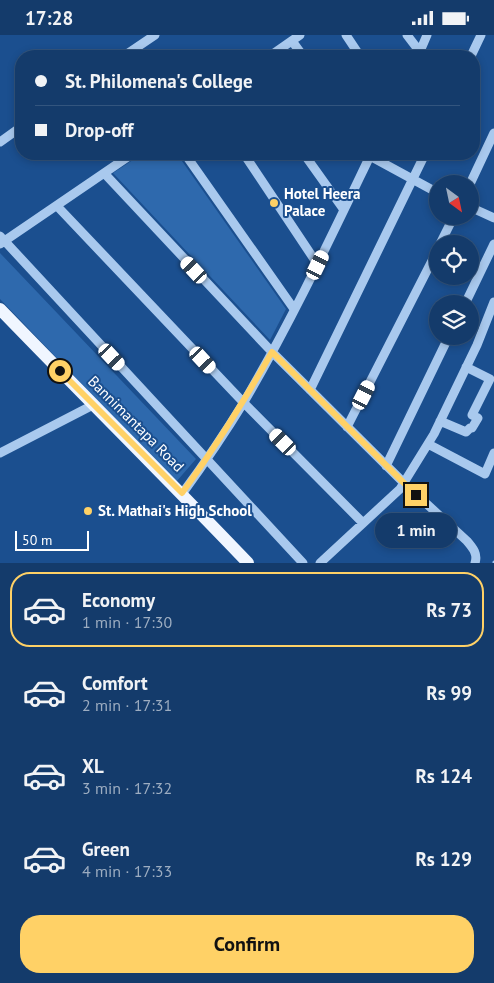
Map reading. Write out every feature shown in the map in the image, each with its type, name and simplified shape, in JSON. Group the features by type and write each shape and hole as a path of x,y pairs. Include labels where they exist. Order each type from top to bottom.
{"main road":[{"name":"Bannimantapa Road","path":"0,309 182,493 248,563"}],"street":[{"path":"133,50 155,35"},
{"path":"279,50 300,35"},
{"path":"346,35 356,50"},
{"path":"408,35 417,50"},
{"path":"421,50 427,35"},
{"path":"474,50 481,35"},
{"path":"292,41 298,50"},
{"path":"0,142 15,131"},
{"path":"474,175 494,133"},
{"path":"123,160 57,206 2,240 303,563"},
{"path":"188,160 294,309"},
{"path":"248,160 318,265"},
{"path":"308,160 344,210"},
{"path":"182,493 207,459 272,352 318,265 367,160"},
{"path":"380,160 429,188"},
{"path":"310,390 422,160"},
{"path":"104,173 272,352 386,466 467,541 474,549 475,563"},
{"path":"57,206 243,402 363,523"},
{"path":"479,211 494,218"},
{"path":"469,295 494,244"},
{"path":"347,427 429,267"},
{"path":"320,563 400,489 404,483 440,421 477,345 494,302"},
{"path":"386,466 445,345"},
{"path":"440,421 466,432 472,428 478,418 472,415 490,379 466,367"},
{"path":"0,453 93,405"},
{"path":"428,444 485,474 494,453"}],"shaded area":[{"path":"133,160 181,160 286,309 270,340 113,173"},
{"path":"0,253 196,459 176,482 0,299"}],"place":[{"name":"Hotel Heera Palace","path":"274,203"},
{"name":"St. Mathai's High School","path":"88,511"}],"route":[{"path":"60,371 182,493 204,463 243,402 272,352 416,495"}]}
